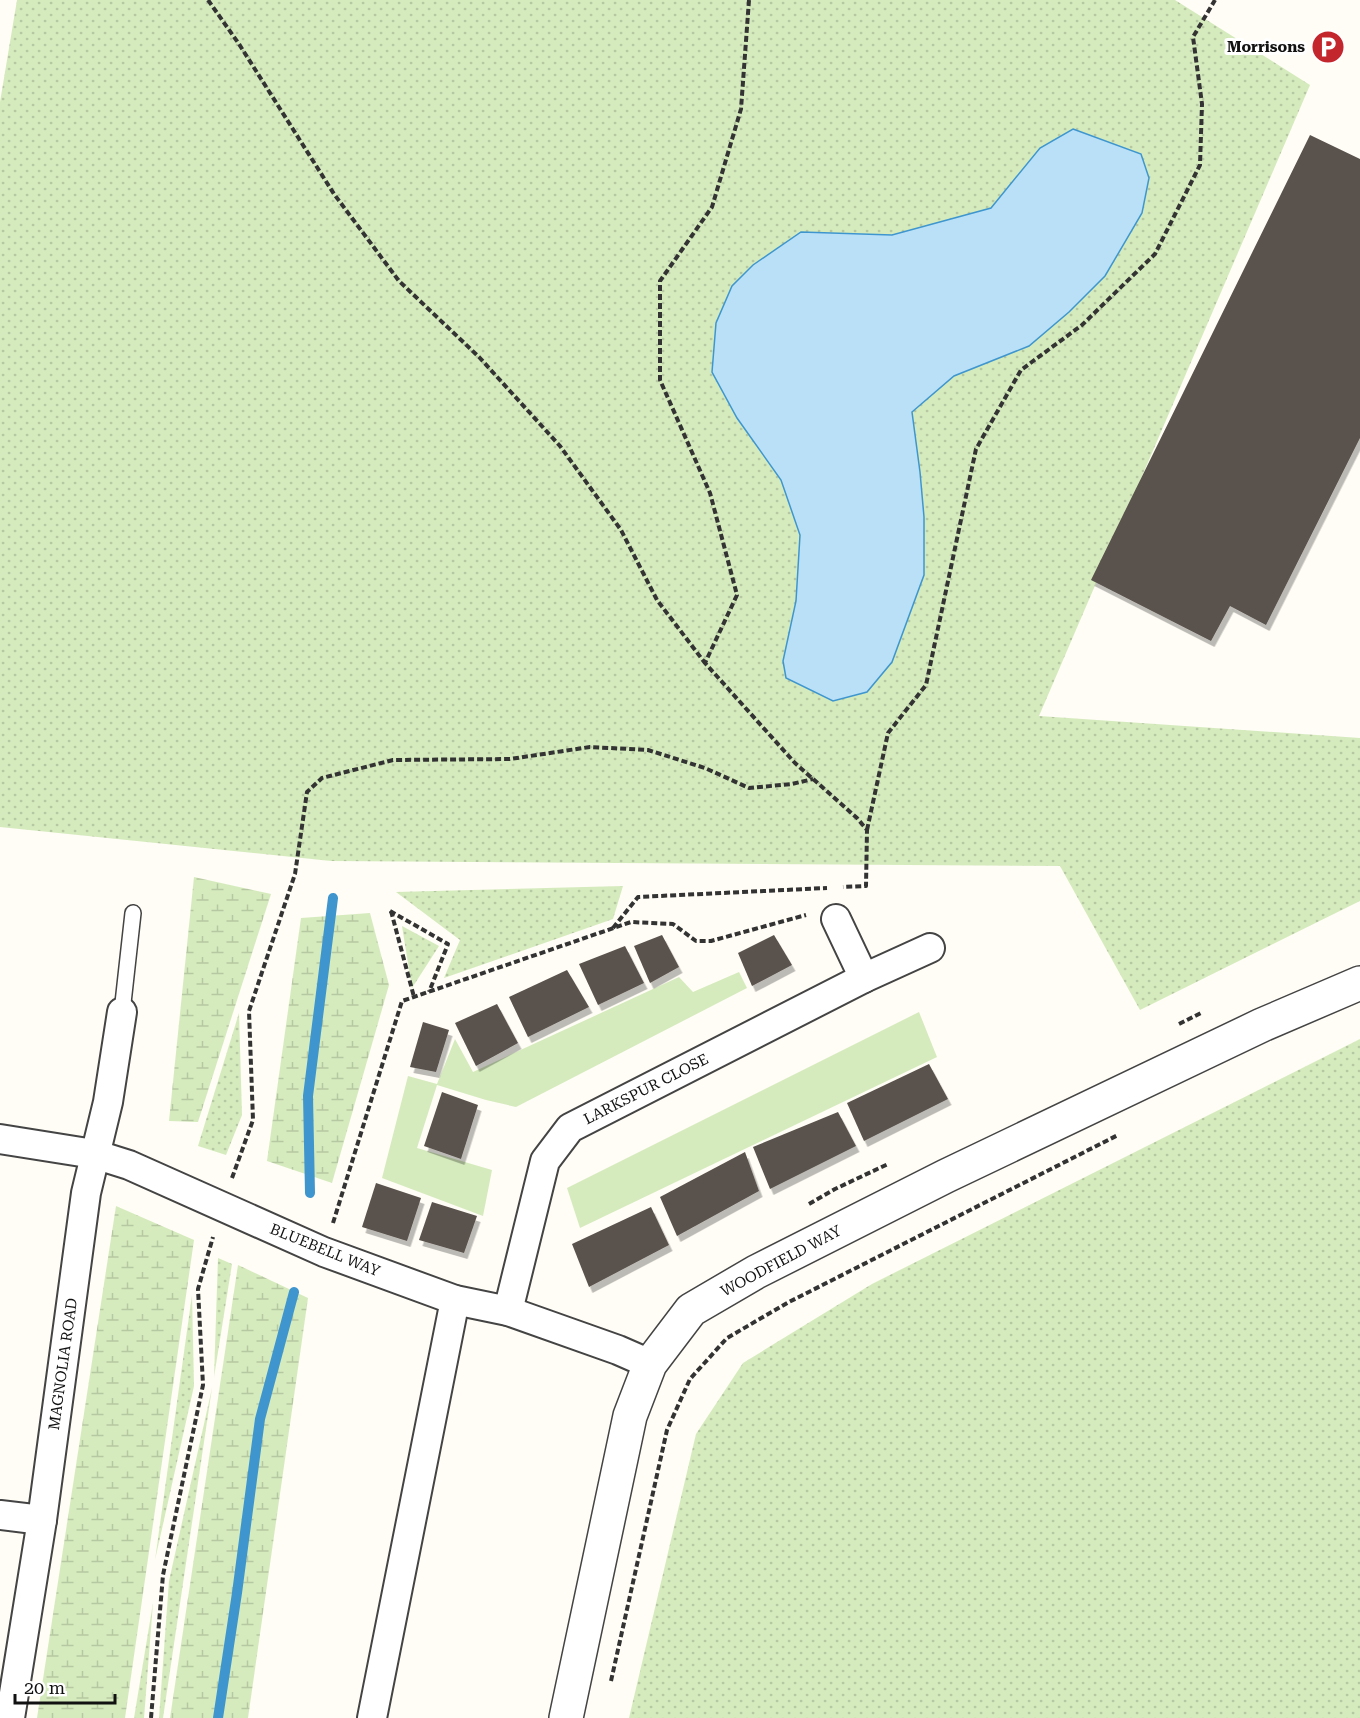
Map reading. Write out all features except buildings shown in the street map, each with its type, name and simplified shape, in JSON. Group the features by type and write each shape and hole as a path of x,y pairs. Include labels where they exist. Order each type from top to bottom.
{"street":[{"path":"836,920 864,978"},
{"name":"LARKSPUR CLOSE","path":"508,1311 545,1161 570,1128 864,978 930,948"},
{"name":"WOODFIELD WAY","path":"1262,1025 1360,969"},
{"name":"WOODFIELD WAY","path":"566,1718 630,1416 650,1364 691,1310 756,1272 946,1176 1262,1025 1360,983"},
{"name":"MAGNOLIA ROAD","path":"10,1718 42,1520 86,1193 108,1102 122,1012"},
{"name":"BLUEBELL WAY","path":"0,1139 94,1154 129,1165 324,1252 455,1300 508,1311 618,1350 650,1364"},
{"path":"372,1718 455,1300"},
{"path":"0,1515 42,1520"}],"lane":[{"path":"122,1012 133,913"}],"path":[{"path":"208,0 239,44 334,194 399,280 479,357 560,446 621,530 657,600 705,663 795,763 857,818 867,830"},
{"path":"705,663 737,595 710,493 660,380 660,280 712,207 741,109 749,0"},
{"path":"842,887 866,886 867,830 888,733 926,685 976,448 1021,370 1082,325 1155,254 1200,165 1202,104 1192,38 1215,0"},
{"path":"152,1718 163,1575 203,1385 198,1288 253,1120 249,1011 295,874 307,792 322,778 393,760 510,759 590,747 648,750 705,768 749,788 792,784 813,779"},
{"path":"613,928 638,897 830,888"},
{"path":"414,997 390,910 448,944 429,992"},
{"path":"324,1252 402,1001 631,922 673,924 696,941 711,941 806,915"},
{"path":"611,1683 667,1430 690,1379 727,1338 789,1302 1125,1131"}],"green space":[{"path":"17,0 1175,0 1310,85 1039,716 1360,738 1360,901 1140,1010 1060,866 331,861 0,827 0,102"},
{"path":"194,877 271,894 198,1122 169,1121"},
{"path":"623,886 613,919 444,978 460,940 396,892"},
{"path":"370,913 389,985 332,1183 267,1161 301,918"},
{"path":"402,926 439,946 412,988"},
{"path":"739,972 747,988 516,1107 437,1085 417,1148 492,1170 483,1216 382,1178 408,1076 437,1084 455,1039 473,1072 679,977 693,992"},
{"path":"919,1012 937,1057 580,1228 567,1188"},
{"path":"239,1013 242,1115 226,1155 198,1146"},
{"path":"1360,1039 1360,1718 629,1718 696,1434 743,1363 872,1284"},
{"path":"116,1206 194,1240 125,1718 37,1718"},
{"path":"218,1258 232,1264 214,1377"},
{"path":"238,1265 308,1298 248,1718 170,1718"},
{"path":"192,1295 194,1386 155,1560"},
{"path":"212,1388 163,1718 159,1718 169,1581"},
{"path":"153,1603 144,1718 134,1718"}],"water":[{"path":"1073,129 1141,154 1149,178 1142,213 1105,276 1069,312 1029,346 954,376 912,412 924,517 924,575 892,662 867,692 833,701 786,678 783,661 796,601 800,535 781,480 737,418 712,372 716,323 732,286 753,265 801,232 892,235 991,208 1040,148"}],"waterway":[{"path":"310,1193 308,1096 333,898"},
{"path":"218,1718 260,1419 294,1292"}],"place":[{"name":"Morrisons","path":"1328,47"}]}
